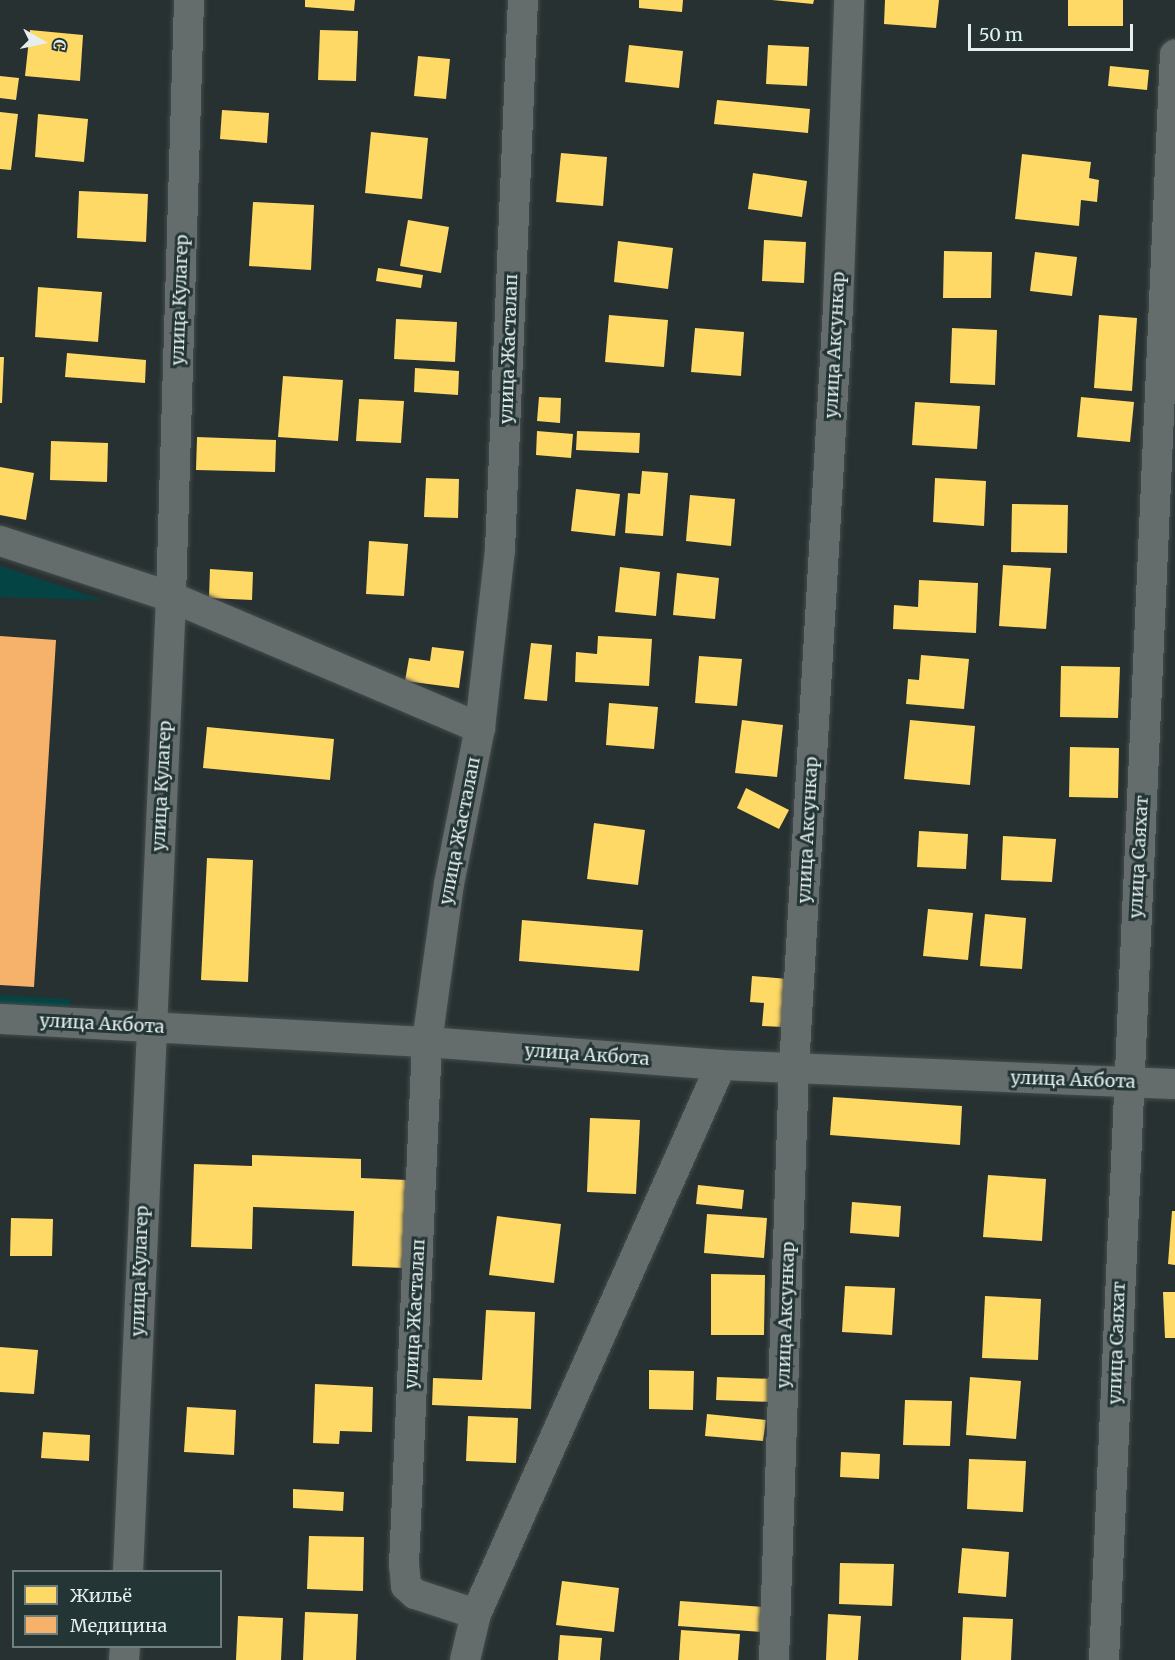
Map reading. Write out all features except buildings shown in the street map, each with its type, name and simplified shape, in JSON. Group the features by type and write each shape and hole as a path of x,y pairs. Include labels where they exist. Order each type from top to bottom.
{"street":[{"name":"улица Кулагер","path":"128,1570 171,597 189,0"},
{"name":"улица Жасталап","path":"477,1614 415,1594 406,1586 404,1565 427,1042 449,884 480,728 500,550 523,0"},
{"name":"улица Аксункар","path":"774,1660 794,1068 838,307 849,0"},
{"name":"улица Саяхат","path":"1104,1660 1175,55"},
{"path":"0,541 171,597 480,728"},
{"name":"улица Акбота","path":"0,1019 427,1042 721,1065 1175,1084"},
{"path":"465,1660 477,1614 721,1065"}],"shaded area":[{"path":"0,566 102,600 0,597"},
{"path":"0,995 70,999 69,1011 0,1006"}]}
